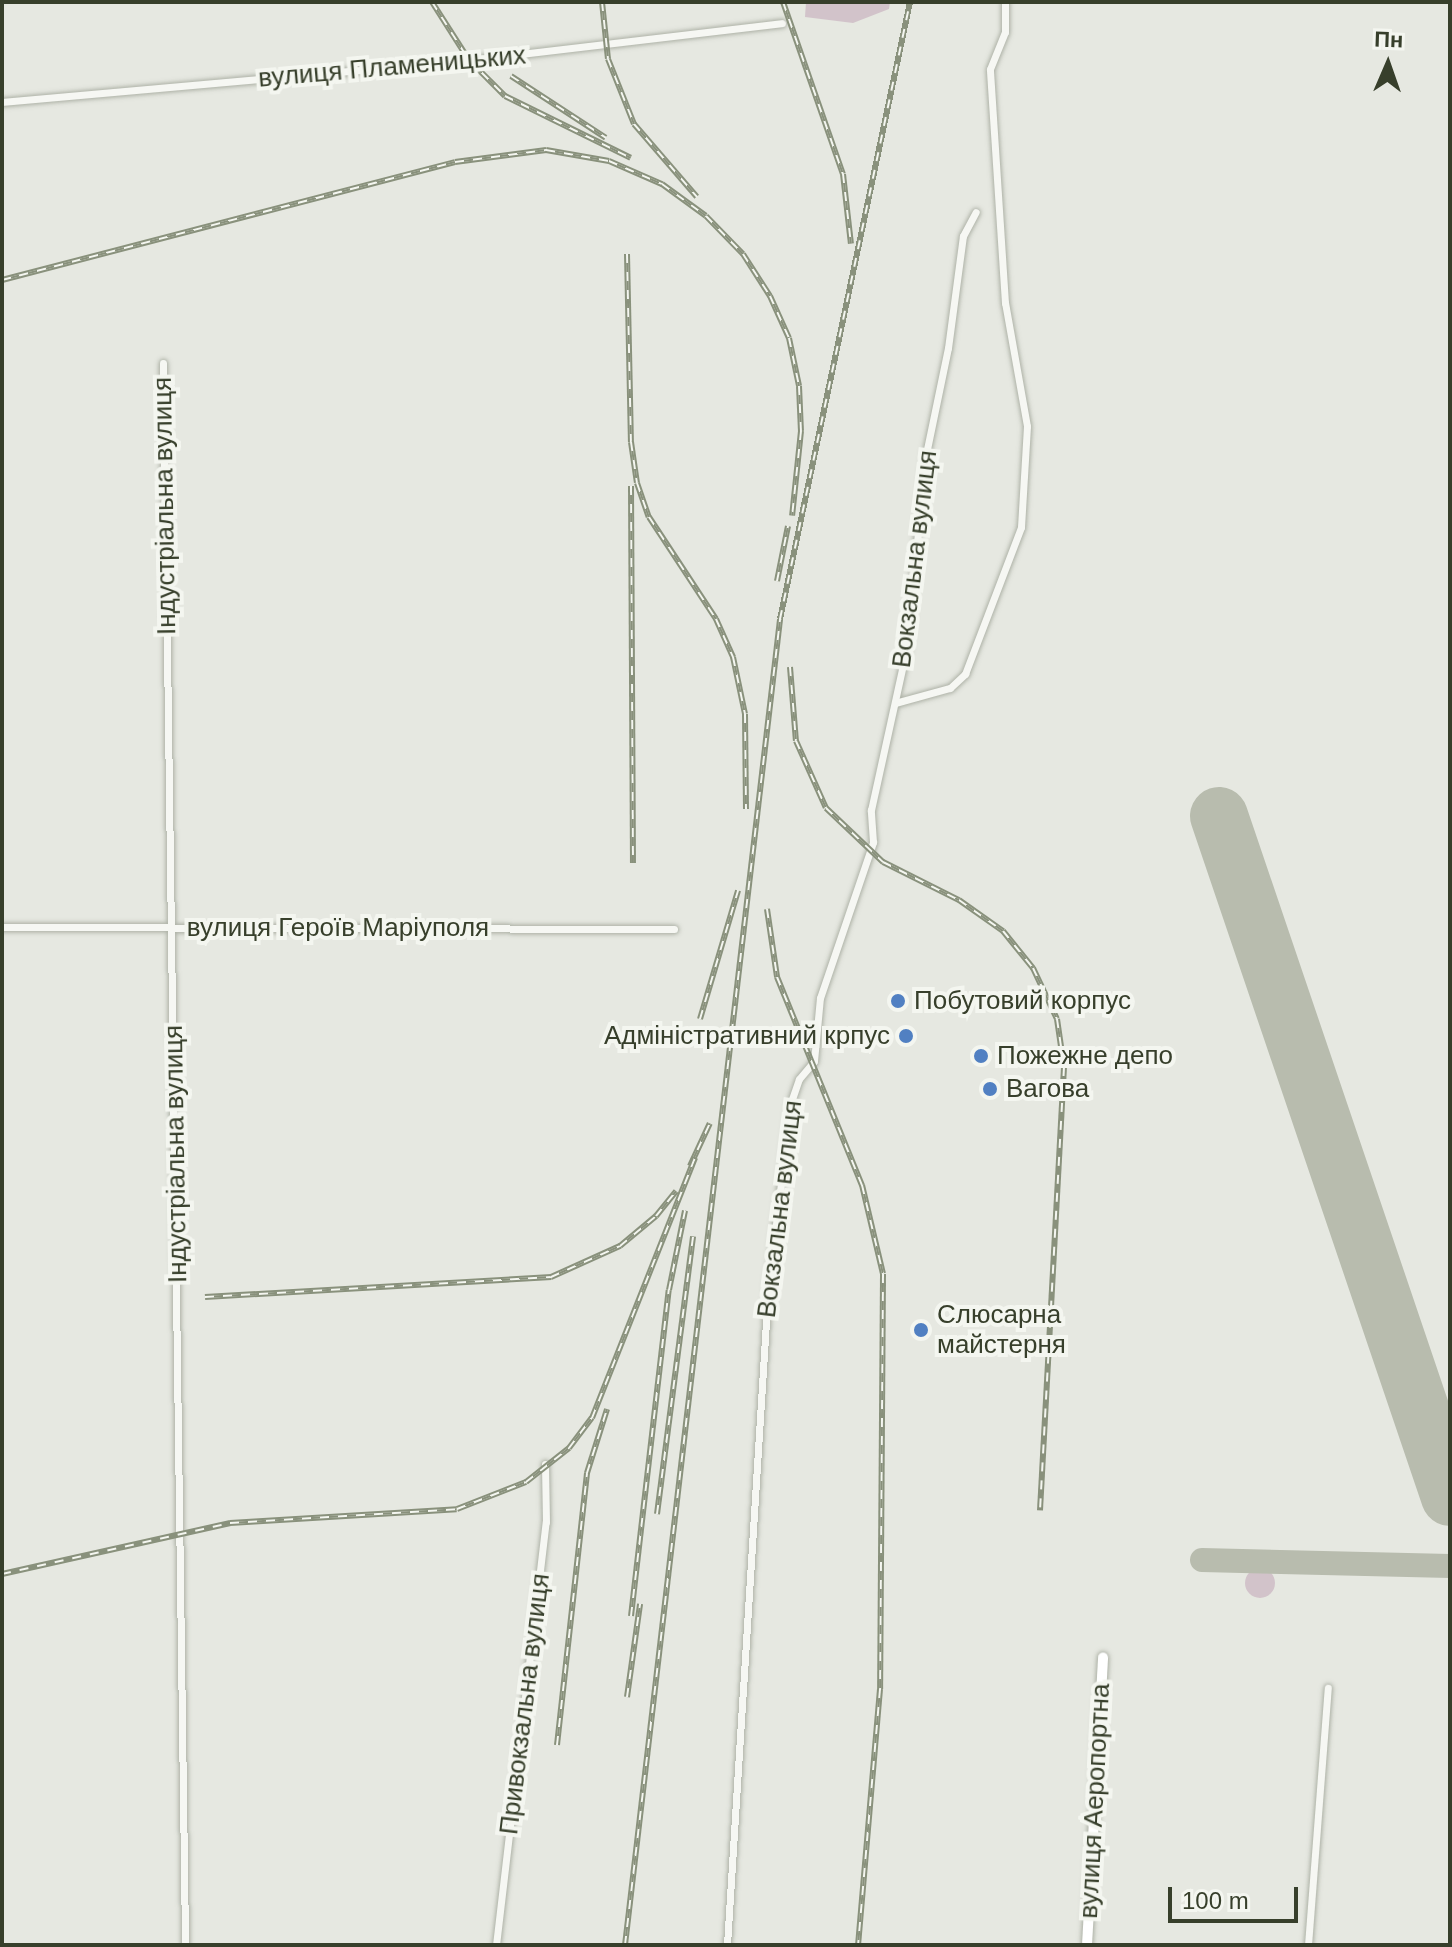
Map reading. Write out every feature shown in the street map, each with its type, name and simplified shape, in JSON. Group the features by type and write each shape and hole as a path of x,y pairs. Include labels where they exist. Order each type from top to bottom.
{"street":[{"path":"895,703 950,688 965,674 1021,527 1027,426 1005,303 990,69 1005,32 1005,2"},
{"name":"вулиця Пламеницьких","path":"2,102 484,58 782,23"},
{"name":"Вокзальна вулиця","path":"727,1945 768,1289 791,1102 799,1079 814,1061 820,998 873,842 871,810 906,651 926,454 948,348 963,236 976,212"},
{"name":"Індустріальна вулиця","path":"163,363 185,1945"},
{"name":"вулиця Героїв Маріуполя","path":"2,927 674,929"},
{"name":"Привокзальна вулиця","path":"496,1945 546,1522 545,1464"},
{"name":"вулиця Аеропортна","path":"1087,1945 1103,1657"},
{"path":"1308,1945 1328,1688"}],"shaded area":[{"path":"806,2 890,2 889,9 853,23 805,17"},
{"path":"1260,1568 1271,1572 1275,1583 1271,1594 1260,1598 1249,1594 1245,1583 1249,1572"}],"taxiway":[{"path":"1202,1560 1450,1566"}],"runway":[{"path":"1219,816 1450,1497"}],"railway":[{"path":"432,2 469,60 505,96 631,158"},
{"path":"602,2 608,59 634,124 697,197"},
{"path":"783,2 843,174 851,244"},
{"path":"625,1945 780,619 910,2"},
{"path":"511,76 606,138"},
{"path":"2,280 455,162 546,150 609,161 662,184 706,216 743,254 770,296 789,338 799,386 801,431 792,516"},
{"path":"627,254 631,442 637,483 649,517 716,619 733,657 745,714 746,809"},
{"path":"631,486 633,863"},
{"path":"777,581 788,526"},
{"path":"790,667 796,741 826,808 883,862 959,900 1003,931 1033,968 1057,1019 1064,1067 1040,1510"},
{"path":"700,1019 738,891"},
{"path":"767,909 777,977 862,1185 883,1274 880,1689 858,1945"},
{"path":"690,1166 710,1123"},
{"path":"2,1574 230,1523 457,1509 526,1482 569,1448 592,1418 695,1158"},
{"path":"205,1297 551,1277 620,1246 656,1216 676,1191"},
{"path":"631,1616 669,1290 685,1211"},
{"path":"657,1514 693,1236"},
{"path":"557,1745 587,1473 607,1409"},
{"path":"627,1697 640,1604"}],"place":[{"name":"Побутовий корпус","path":"898,1001"},
{"name":"Адміністративний крпус","path":"906,1036"},
{"name":"Пожежне депо","path":"981,1056"},
{"name":"Вагова","path":"990,1089"},
{"name":"Слюсарна майстерня","path":"921,1330"}]}
